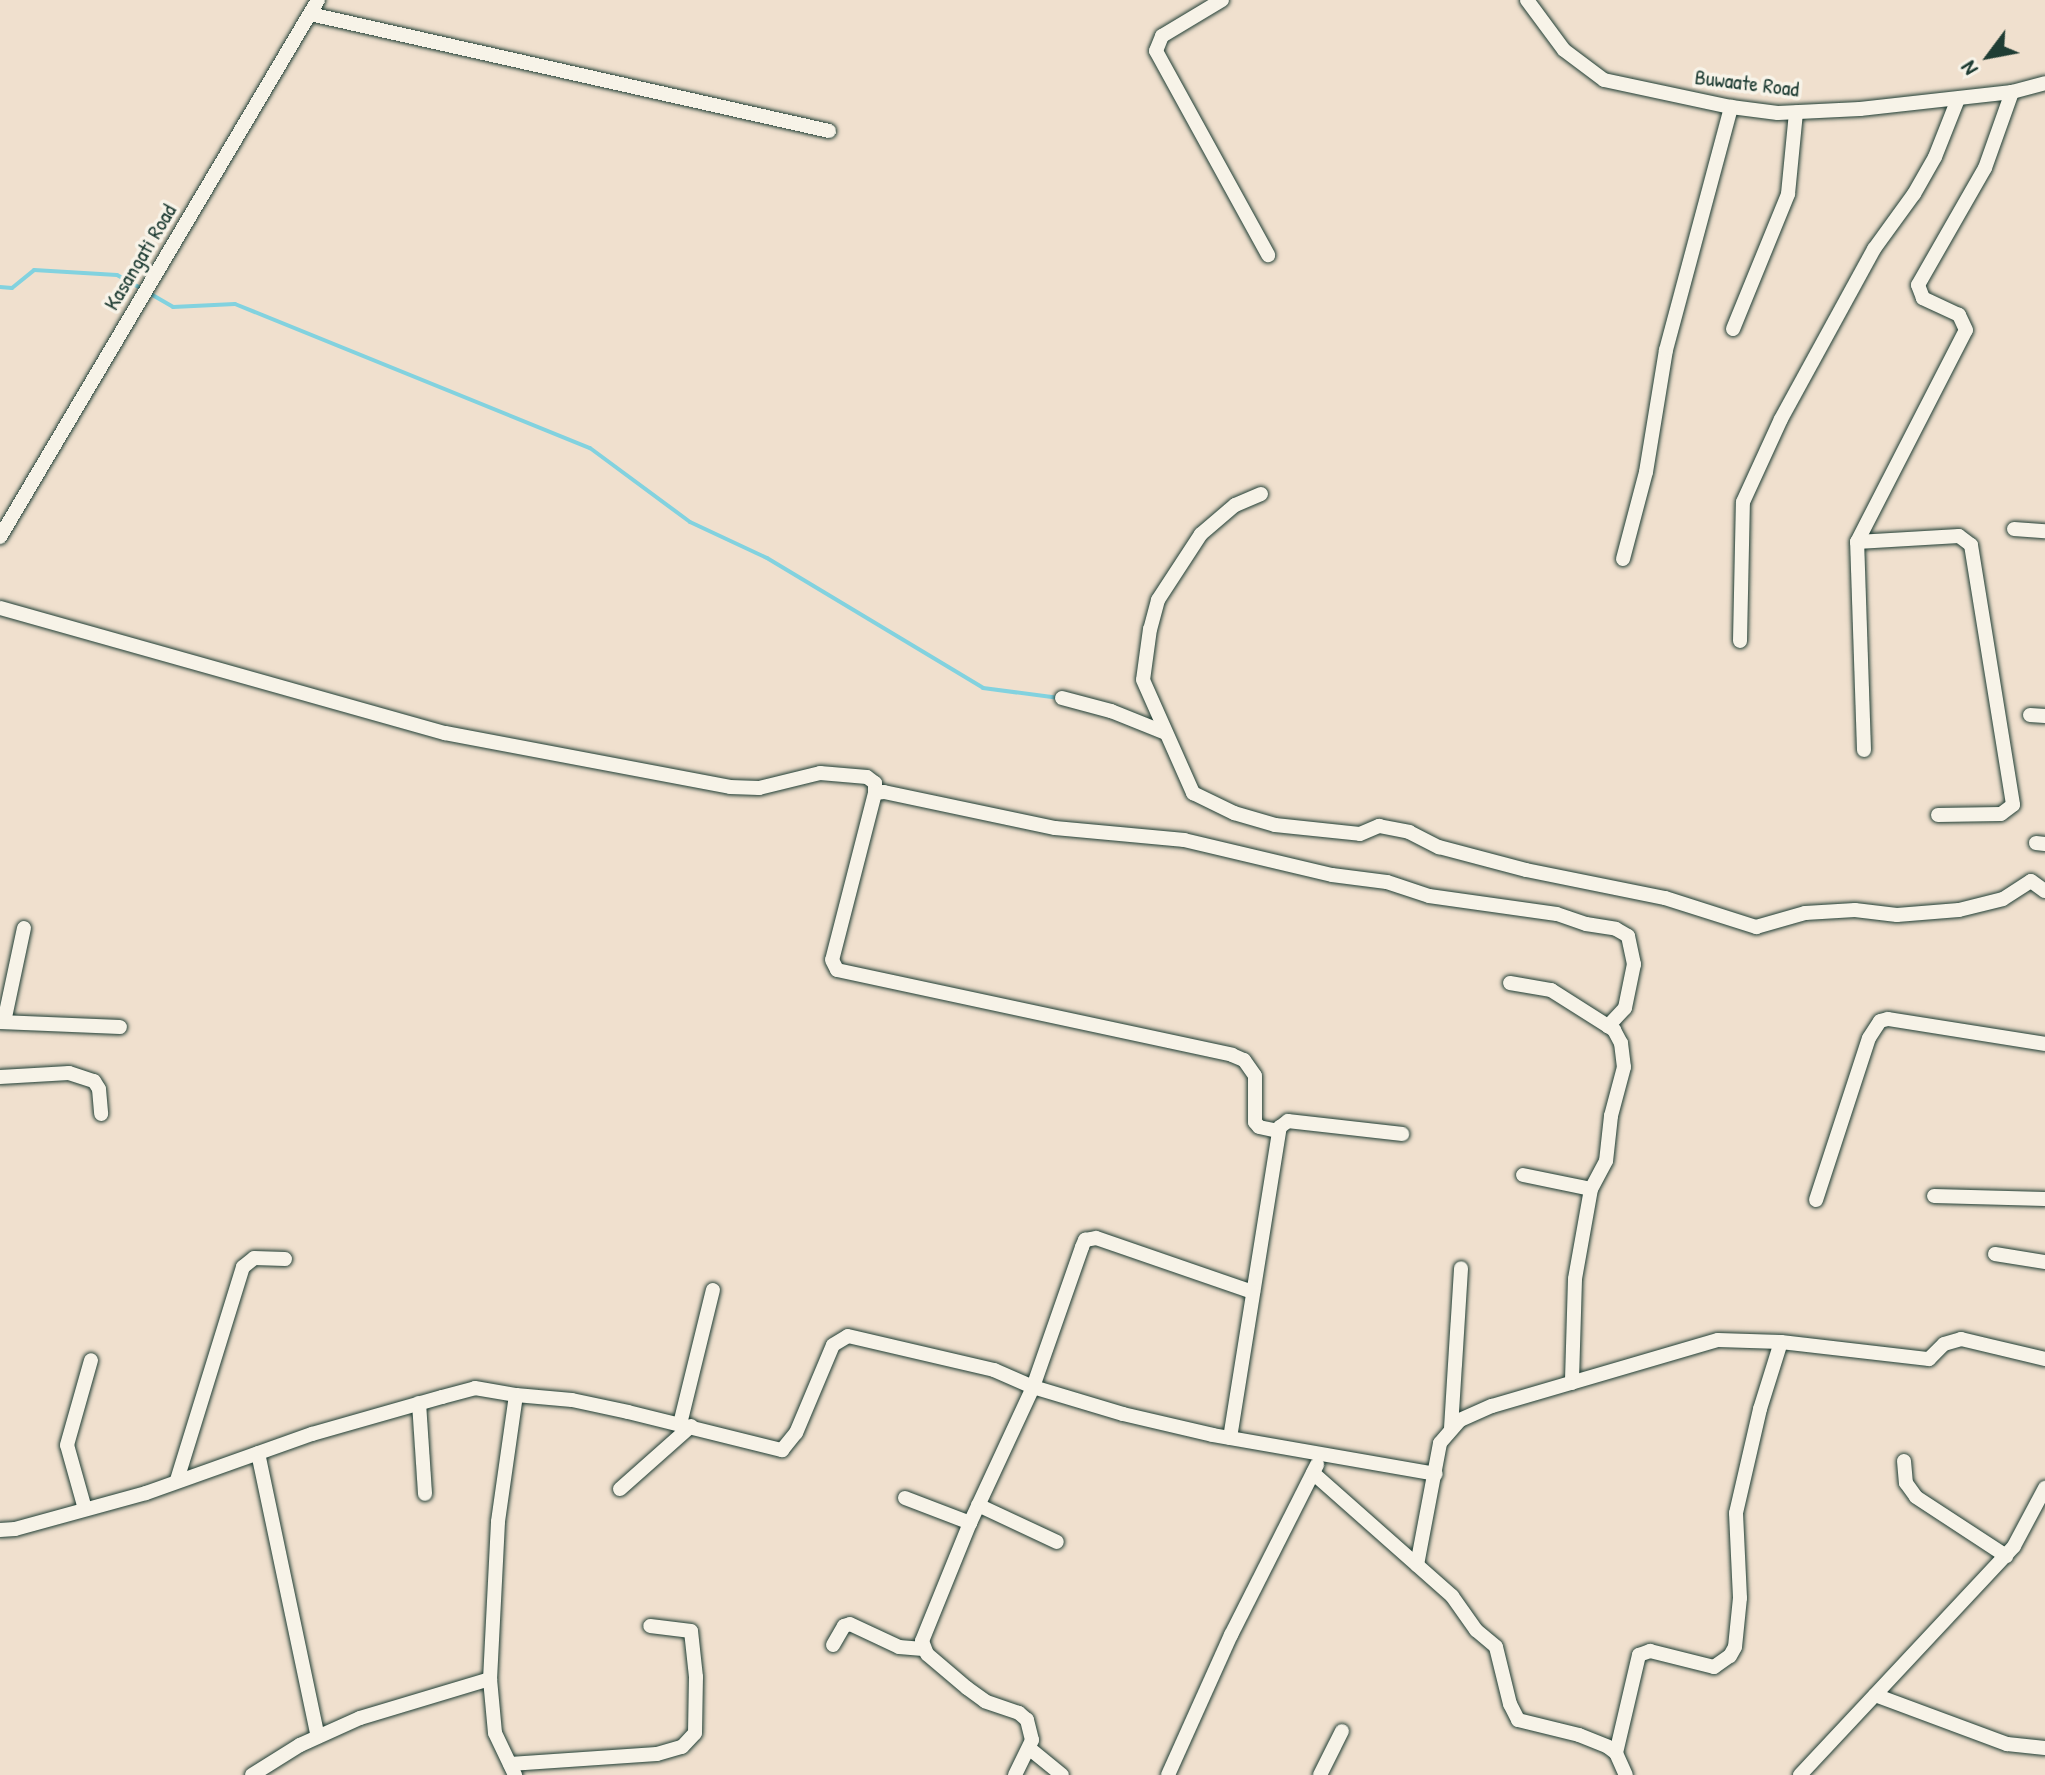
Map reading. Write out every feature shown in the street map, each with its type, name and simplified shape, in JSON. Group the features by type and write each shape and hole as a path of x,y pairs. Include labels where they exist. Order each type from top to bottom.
{"street":[{"name":"Kasangati Road","path":"0,537 318,0"},
{"path":"1222,0 1162,36 1156,51 1268,255"},
{"name":"Buwaate Road","path":"1527,0 1564,50 1604,80 1731,107 1796,112 1958,99 2012,92 2045,83"},
{"path":"310,14 829,131"},
{"path":"1864,750 1857,542 1966,330 1959,315 1923,298 1918,285 1985,168 2012,92"},
{"path":"1740,641 1743,502 1781,419 1874,249 1914,194 1935,157 1958,99"},
{"path":"1623,559 1646,472 1666,350 1731,107"},
{"path":"1733,329 1788,194 1796,112"},
{"path":"1261,494 1235,505 1201,534 1158,600 1143,680 1193,793 1234,813 1314,831 1360,834 1379,826 1409,832 1439,847 1526,870 1665,898 1756,927 1805,913 1855,910 1897,915 1959,910 2003,899 2031,881 2045,891"},
{"path":"2014,529 2045,531"},
{"path":"1857,542 1959,536 1971,545 2013,805 2001,814 1938,815"},
{"path":"0,608 445,733 730,787 759,788 820,773 867,777 875,783 875,793 832,960 837,970 1232,1055 1244,1060 1255,1076 1255,1122 1259,1127 1278,1131"},
{"path":"1062,698 1111,711 1166,733"},
{"path":"875,793 884,792 1055,828 1184,840 1332,875 1387,882 1429,896 1557,914 1586,924 1616,929 1628,936 1634,964 1625,1008 1608,1026"},
{"path":"24,928 2,1022 120,1027"},
{"path":"1510,983 1551,990 1608,1026 1621,1043 1624,1067 1611,1116 1606,1161 1591,1189 1575,1279 1572,1383"},
{"path":"1816,1200 1869,1038 1880,1021 1888,1019 2045,1044"},
{"path":"0,1077 69,1073 94,1081 99,1089 101,1114"},
{"path":"1230,1438 1278,1131 1288,1121 1402,1134"},
{"path":"1523,1175 1591,1189"},
{"path":"1934,1196 2045,1199"},
{"path":"1015,1775 1030,1749 1031,1727 1019,1713 985,1701 946,1672 923,1649 922,1641 970,1523 1033,1387 1085,1240 1096,1238 1253,1292"},
{"path":"1995,1254 2045,1262"},
{"path":"177,1480 243,1267 254,1258 285,1259"},
{"path":"1451,1428 1461,1268"},
{"path":"620,1489 686,1425 713,1290"},
{"path":"0,1530 146,1493 258,1453 475,1388 572,1400 686,1425 775,1450 786,1448 833,1345 848,1336 994,1370 1033,1387 1123,1414 1230,1438 1436,1474"},
{"path":"1417,1565 1440,1443 1451,1428 1492,1406 1709,1342 1781,1342 1929,1359 1944,1344 1961,1339 2045,1359"},
{"path":"1626,1775 1616,1753 1639,1655 1650,1651 1714,1667 1730,1656 1735,1647 1740,1598 1736,1513 1760,1409 1781,1342"},
{"path":"85,1509 67,1445 91,1360"},
{"path":"516,1395 498,1522 490,1679 495,1733 513,1770 657,1754 682,1747 695,1733 696,1677 691,1631 650,1626"},
{"path":"419,1403 425,1494"},
{"path":"258,1453 318,1737"},
{"path":"1168,1775 1231,1635 1322,1454"},
{"path":"1904,1461 1906,1483 1916,1497 2006,1556"},
{"path":"1313,1473 1452,1596 1476,1630 1496,1647 1510,1704 1518,1720 1579,1735 1616,1753"},
{"path":"1800,1775 2006,1556 2025,1531 2045,1488"},
{"path":"905,1498 970,1523"},
{"path":"978,1505 1057,1542"},
{"path":"833,1645 844,1626 850,1624 899,1647 923,1649"},
{"path":"252,1775 318,1737 360,1718 490,1679"},
{"path":"1875,1695 2007,1744 2045,1748"},
{"path":"1320,1775 1342,1731"},
{"path":"1030,1749 1062,1775"}],"waterway":[{"path":"0,287 12,288 34,270 117,275 142,289"},
{"path":"149,293 173,307 235,304 590,448 690,522 767,558 983,688 1059,698"}]}
